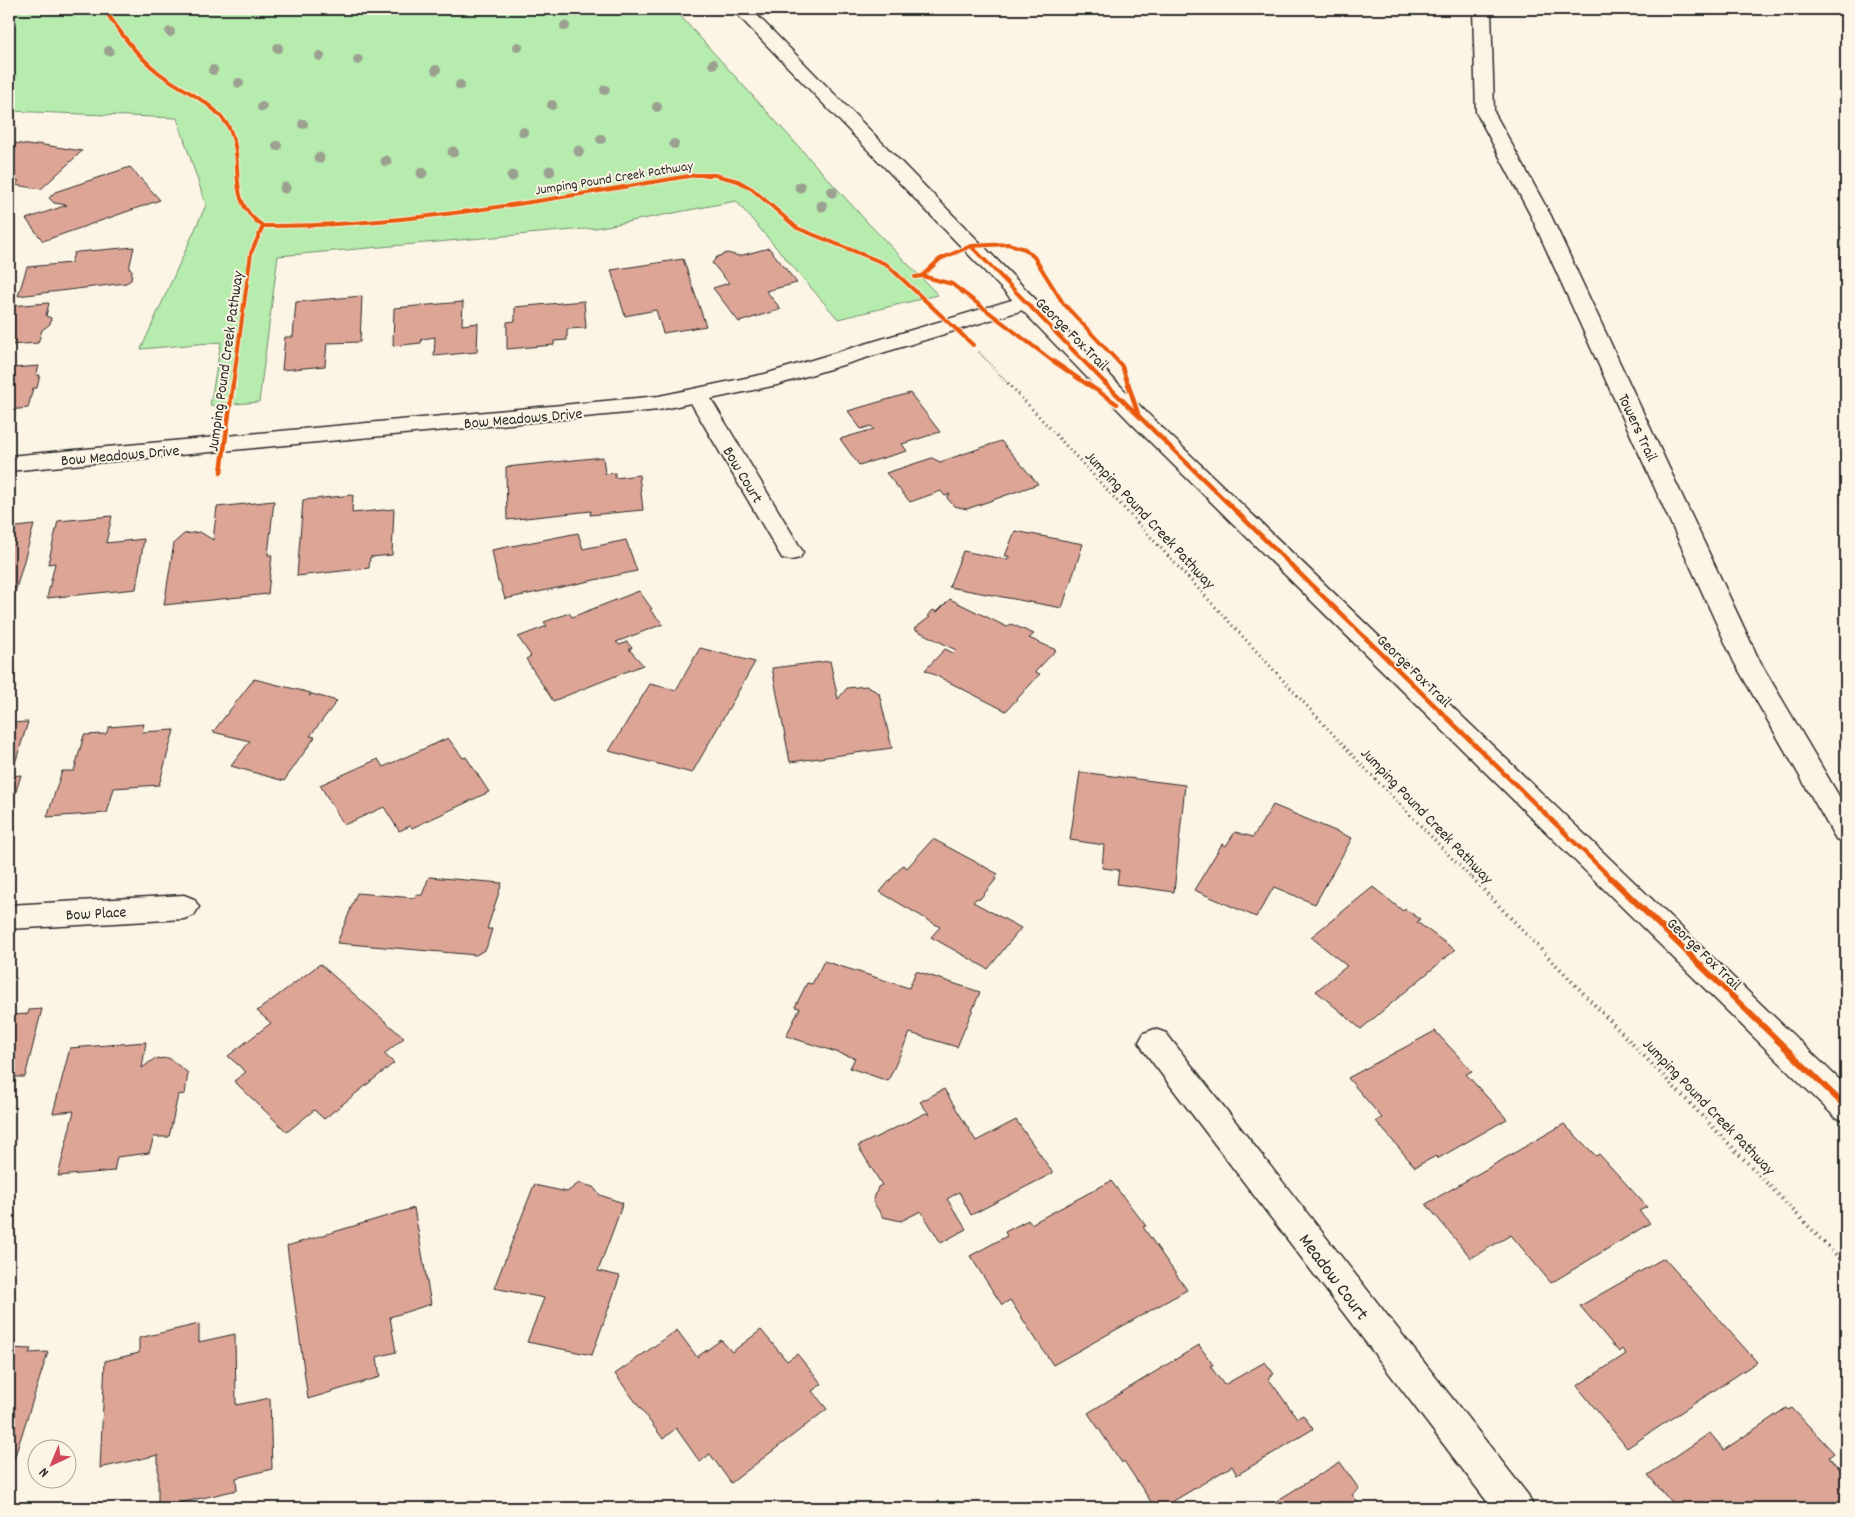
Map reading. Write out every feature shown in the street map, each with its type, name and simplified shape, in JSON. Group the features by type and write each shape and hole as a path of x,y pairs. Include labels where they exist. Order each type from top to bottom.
{"street":[{"name":"George Fox Trail","path":"741,9 1140,419 1846,1107"},
{"name":"Towers Trail","path":"1482,9 1485,112 1549,233 1747,662 1822,793 1846,831"},
{"name":"Bow Meadows Drive","path":"9,464 620,408 698,396 769,380 952,326 1025,302"},
{"name":"Bow Court","path":"698,396 791,552"},
{"name":"Bow Place","path":"9,917 184,907"},
{"name":"Meadow Court","path":"1155,1042 1515,1508"}],"green space":[{"path":"9,9 674,9 868,223 938,295 838,319 736,201 596,228 278,256 259,402 210,406 221,342 141,349 206,205 177,118 9,111"}],"building":[{"path":"14,143 34,146 37,144 82,151 41,189 15,185 19,181 16,180 9,187 9,147"},
{"path":"130,167 160,200 43,241 26,219 67,205 54,203 49,198 55,192"},
{"path":"134,247 129,269 132,270 131,280 126,283 18,296 27,267 71,263 74,253 78,252"},
{"path":"769,248 797,283 766,291 781,309 739,322 713,288 729,283 712,263 717,257 727,253 739,256"},
{"path":"683,259 706,326 663,333 656,310 625,316 611,270"},
{"path":"362,296 360,342 327,343 325,366 282,370 285,337 293,337 296,302"},
{"path":"584,301 586,328 567,329 567,340 554,341 554,345 507,349 507,322 515,321 515,307"},
{"path":"463,302 462,325 478,323 477,352 434,356 435,337 422,339 421,343 393,346 394,308"},
{"path":"49,303 46,316 51,318 50,324 42,330 38,343 9,345 9,306"},
{"path":"13,364 12,368 39,366 36,375 40,375 37,388 33,388 28,408 9,410 9,365"},
{"path":"910,393 940,432 902,444 907,451 859,465 840,439 874,429 871,426 861,429 848,411"},
{"path":"1001,441 1038,484 967,509 954,506 947,498 950,494 945,496 941,491 910,502 886,473 932,458 940,462"},
{"path":"603,457 605,474 615,473 615,478 639,475 643,510 590,515 591,511 507,520 506,467"},
{"path":"353,495 352,513 394,509 392,555 370,557 369,568 297,576 303,500"},
{"path":"274,501 268,555 272,555 268,594 164,605 174,543 184,534 200,532 213,540 217,507"},
{"path":"112,516 106,543 144,539 136,589 47,598 55,563 48,564 58,521"},
{"path":"34,525 9,614 9,528"},
{"path":"1015,531 1083,544 1062,608 949,587 963,551 1008,560 1009,556 1005,556"},
{"path":"578,533 583,549 626,540 637,571 505,599 500,582 498,582 492,550"},
{"path":"639,591 652,609 650,610 663,624 616,642 620,645 627,642 632,648 629,649 643,665 553,701 526,659 531,656 518,637 547,626 544,622 569,613 572,617"},
{"path":"950,599 1007,627 1011,624 1034,634 1029,638 1056,650 1035,672 1040,674 1006,711 925,670 945,649 953,653 956,650 914,629 930,617 928,616 933,610 937,612"},
{"path":"700,648 755,662 692,773 609,751 650,684 676,690"},
{"path":"830,661 838,699 847,688 866,686 879,693 892,748 790,762 772,668"},
{"path":"254,679 311,693 309,696 312,694 337,701 310,736 315,737 284,781 231,766 250,741 213,732"},
{"path":"28,722 11,776 21,775 9,814 9,723"},
{"path":"144,724 142,732 174,730 159,785 114,788 107,813 47,817 62,771 74,771 84,735 106,734 109,727"},
{"path":"448,738 463,758 466,757 489,792 412,828 410,826 399,831 384,807 344,825 320,785 378,759 383,767"},
{"path":"1080,772 1185,785 1174,892 1117,884 1119,870 1102,868 1104,845 1070,840"},
{"path":"1273,805 1352,838 1315,904 1274,887 1256,917 1194,890 1222,844 1226,846 1235,832 1253,837"},
{"path":"933,839 998,874 995,877 997,878 980,899 977,898 973,902 1021,928 988,969 931,937 940,927 880,892 903,865 907,868"},
{"path":"429,877 502,883 487,929 492,929 486,949 476,955 337,943 357,893 415,898 416,895 422,895"},
{"path":"1373,887 1403,911 1405,909 1420,919 1417,922 1455,950 1361,1029 1316,991 1347,966 1311,937"},
{"path":"824,961 909,988 916,971 980,992 957,1047 910,1033 888,1081 850,1068 855,1058 786,1036 800,1008 795,1007 807,983 812,984"},
{"path":"320,964 404,1038 384,1054 394,1063 324,1119 314,1110 287,1132 234,1081 246,1072 228,1056 271,1023 257,1011"},
{"path":"42,1009 25,1077 16,1077 9,1111 9,1015 28,1014 29,1010"},
{"path":"1435,1031 1472,1071 1466,1074 1507,1119 1437,1159 1436,1156 1415,1167 1376,1121 1382,1118 1348,1078"},
{"path":"146,1042 142,1068 154,1059 169,1058 188,1073 185,1094 178,1095 169,1137 154,1137 149,1153 117,1157 114,1171 58,1176 74,1111 53,1113 70,1048"},
{"path":"944,1089 976,1141 1016,1120 1053,1173 971,1215 959,1192 947,1199 966,1229 941,1243 921,1211 901,1221 883,1217 873,1202 878,1187 882,1185 858,1146 926,1113 930,1115 920,1102"},
{"path":"1564,1124 1596,1156 1599,1154 1647,1207 1639,1211 1650,1223 1551,1283 1511,1235 1471,1258 1426,1204"},
{"path":"1111,1181 1146,1226 1143,1227 1187,1290 1053,1365 1010,1300 1002,1305 970,1256 1007,1236 1005,1232 1028,1220 1031,1224"},
{"path":"579,1183 593,1187 600,1195 623,1203 598,1271 620,1276 592,1355 527,1342 544,1298 494,1288 534,1185 567,1192"},
{"path":"414,1208 431,1304 390,1317 396,1352 377,1357 380,1377 308,1399 287,1246"},
{"path":"1664,1258 1757,1362 1627,1448 1577,1386 1626,1354 1622,1349 1619,1352 1580,1306"},
{"path":"199,1324 199,1342 235,1334 236,1405 270,1398 272,1469 236,1478 237,1490 158,1508 158,1455 100,1468 105,1361 139,1353 139,1338"},
{"path":"677,1330 697,1357 721,1340 732,1352 761,1330 787,1361 797,1354 822,1384 812,1391 827,1409 731,1483 710,1454 700,1462 676,1428 663,1439 615,1374"},
{"path":"1199,1345 1213,1365 1210,1366 1224,1385 1265,1362 1274,1374 1268,1378 1297,1418 1303,1415 1313,1429 1237,1475 1232,1466 1162,1508 1155,1508 1124,1461 1122,1463 1088,1413"},
{"path":"9,1348 31,1349 29,1353 48,1352 9,1475"},
{"path":"1786,1408 1788,1410 1792,1408 1834,1453 1829,1457 1846,1476 1846,1508 1676,1508 1648,1475 1710,1433 1724,1450"},
{"path":"1340,1462 1359,1489 1352,1495 1362,1508 1265,1508"}],"cycle path":[{"name":"Jumping Pound Creek Pathway","path":"104,9 129,43 150,66 212,108 227,125 236,153 239,195 243,207 250,217 263,226 251,253 221,472"},
{"name":"Jumping Pound Creek Pathway","path":"263,226 320,226 405,219 490,208 696,175 715,175 738,181 752,189 797,228 886,264 973,345"},
{"path":"922,276 929,267 940,259 971,246 1008,244 1025,249 1034,257 1063,303 1122,366 1138,414"},
{"path":"971,246 1140,419 1846,1107"},
{"path":"915,277 922,276 952,284 1050,359 1117,404"}]}
